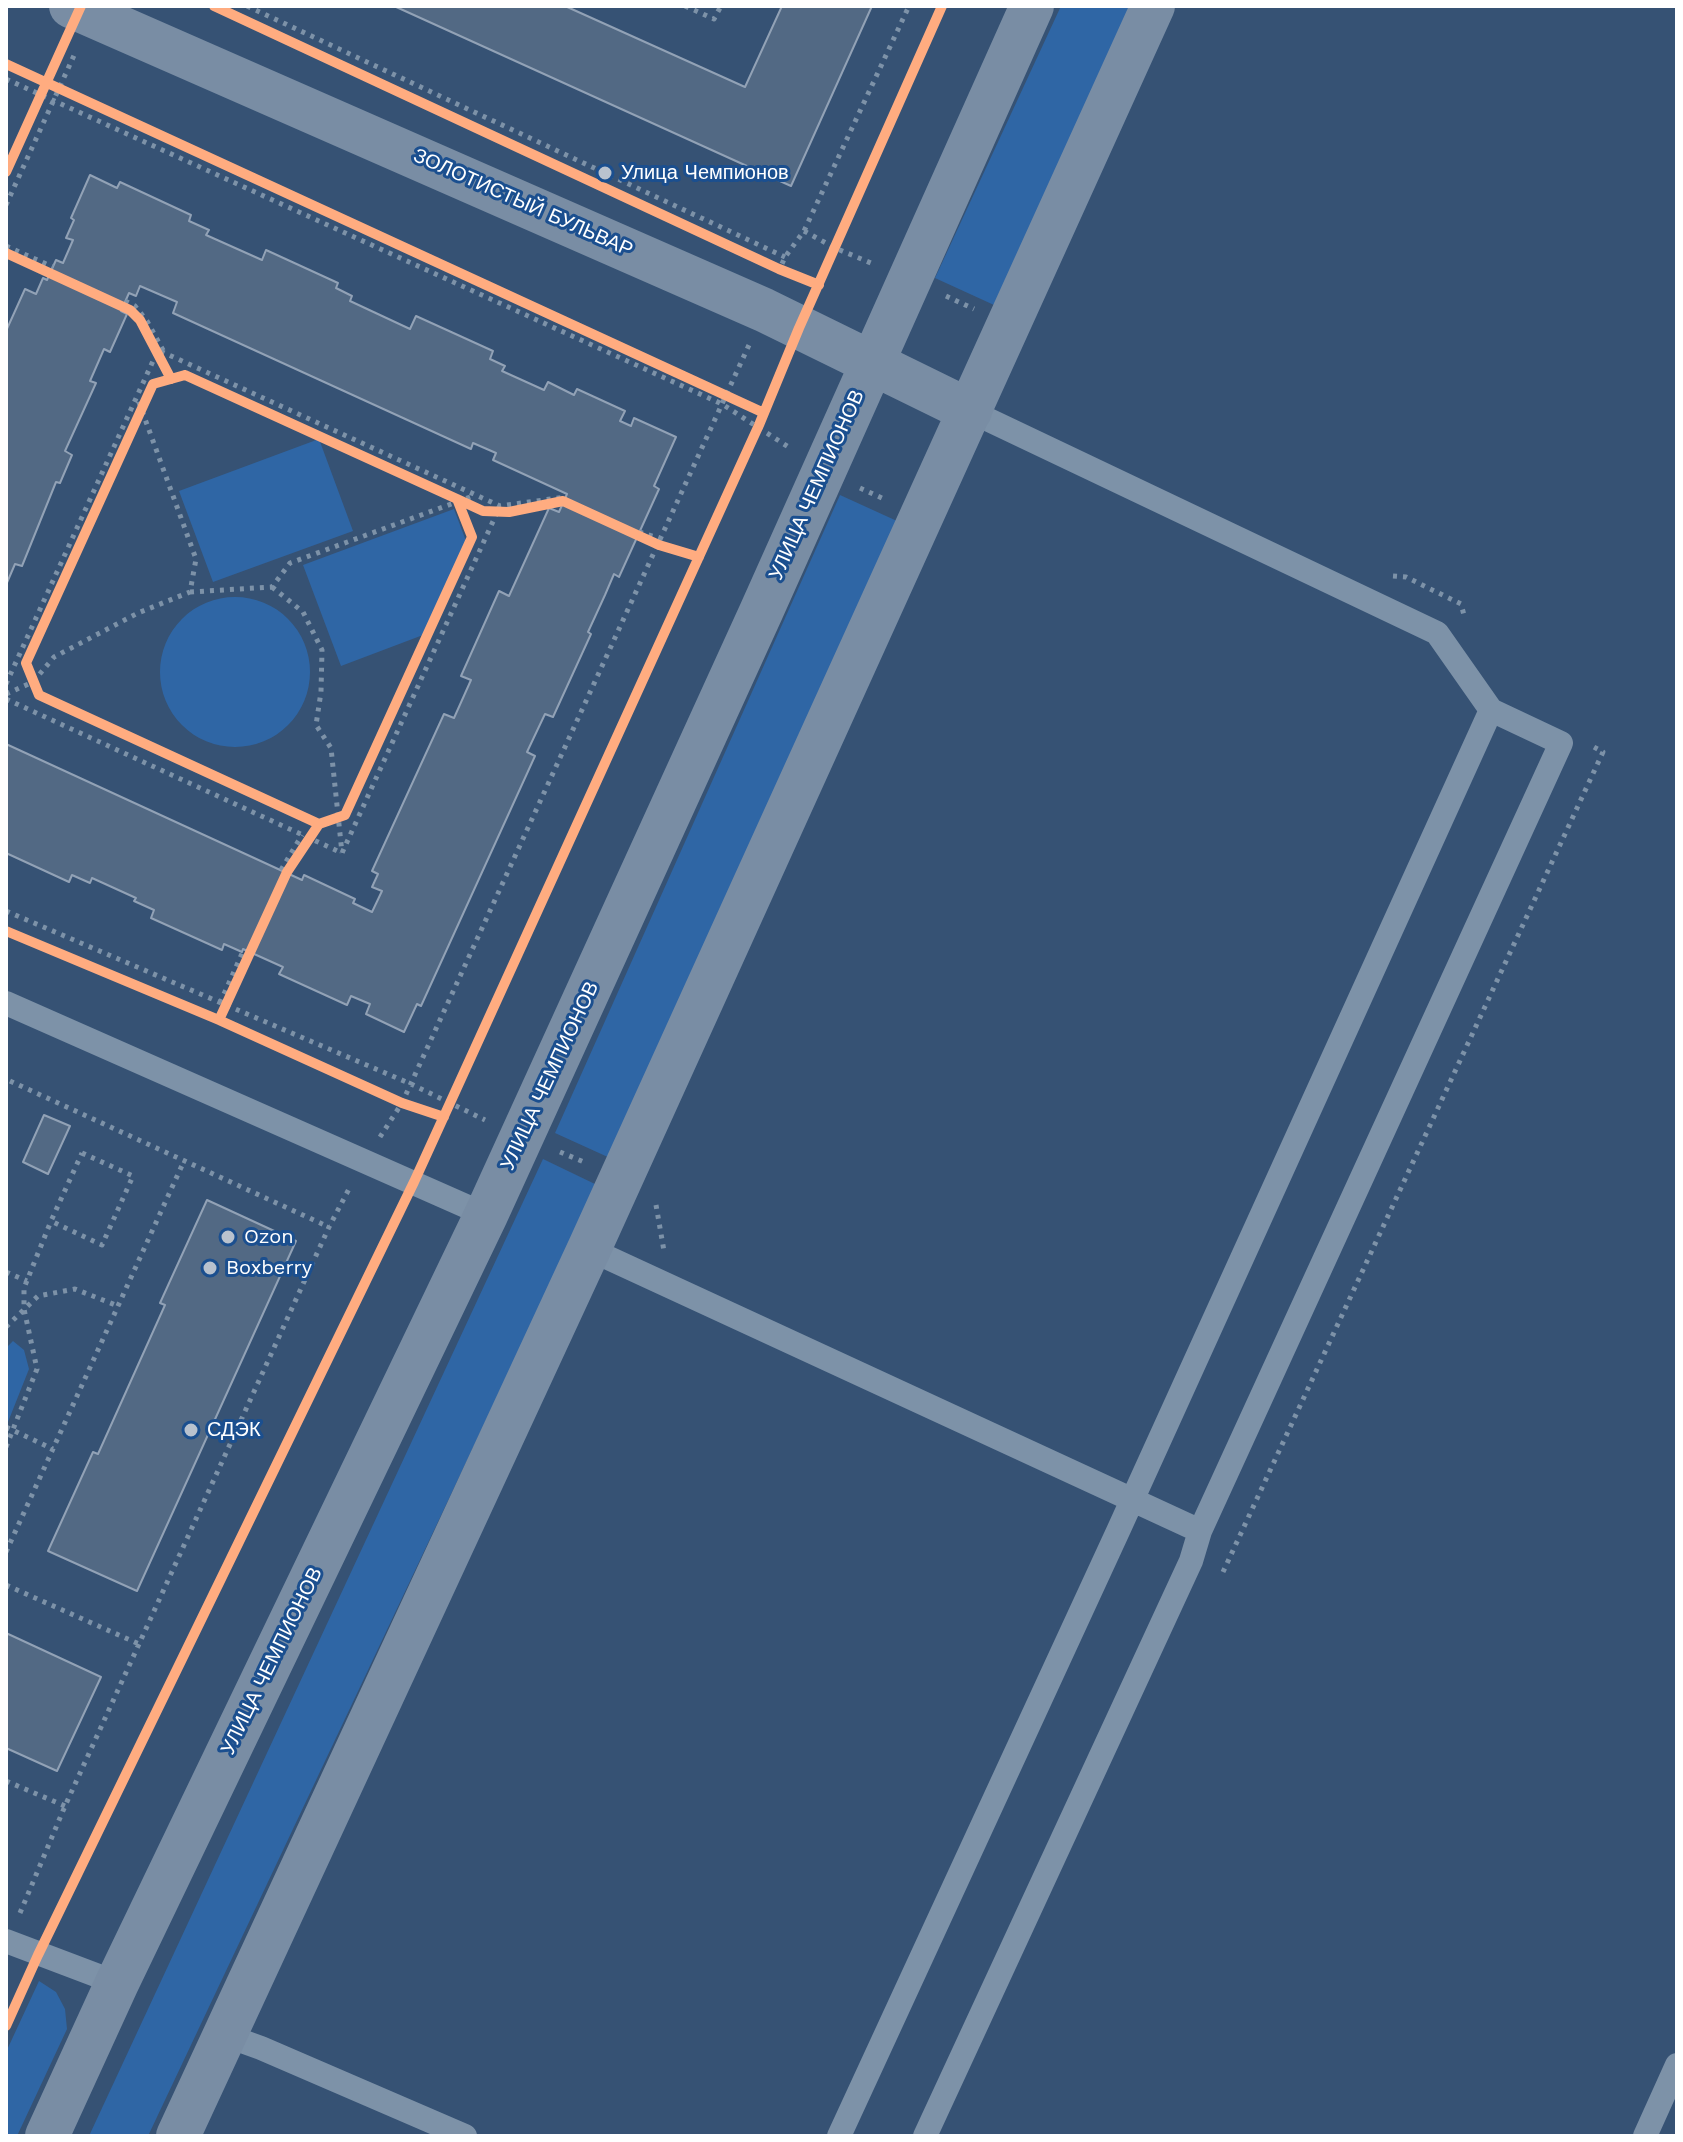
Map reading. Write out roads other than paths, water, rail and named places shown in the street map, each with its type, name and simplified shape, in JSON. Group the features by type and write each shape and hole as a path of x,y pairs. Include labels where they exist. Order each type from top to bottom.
{"street":[{"name":"УЛИЦА ЧЕМПИОНОВ","path":"47,2136 117,1983 486,1215 761,612 1032,6"},
{"path":"178,2136 589,1249 1153,6"},
{"name":"ЗОЛОТИСТЫЙ БУЛЬВАР","path":"81,11 764,310 970,411"}],"lane":[{"path":"925,2136 1191,1561 1200,1531 1561,743 1491,710 1437,633 970,411"},
{"path":"839,2136 1491,710"},
{"path":"6,1003 486,1215"},
{"path":"589,1249 1200,1531"},
{"path":"7,1942 117,1983"},
{"path":"225,2035 465,2136"},
{"path":"1645,2136 1677,2065"}],"place":[{"name":"Улица Чемпионов","path":"605,173"},
{"name":"Ozon","path":"228,1237"},
{"name":"Boxberry","path":"210,1268"},
{"name":"СДЭК","path":"191,1430"}]}
